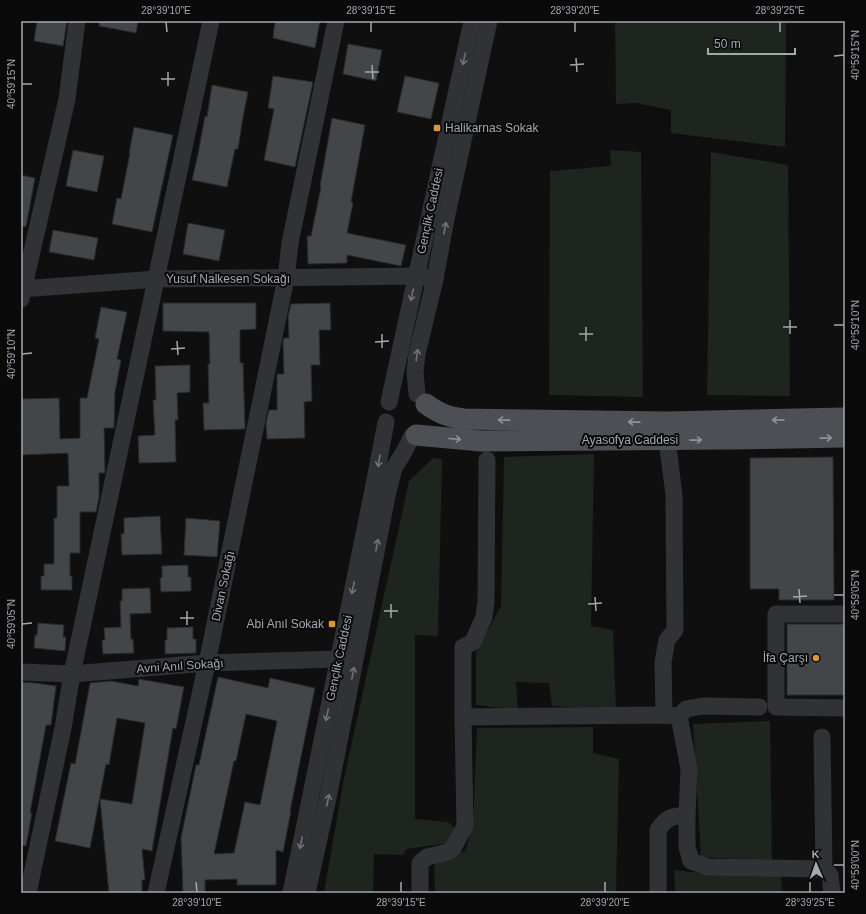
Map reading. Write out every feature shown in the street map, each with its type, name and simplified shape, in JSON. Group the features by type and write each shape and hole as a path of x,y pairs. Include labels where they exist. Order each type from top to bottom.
{"main road":[{"name":"Ayasofya Caddesi","path":"422,399 437,412 450,417 464,419 667,431 845,438"},
{"name":"Ayasofya Caddesi","path":"414,435 481,441 667,431 845,418"}],"street":[{"path":"22,292 67,99 77,21"},
{"path":"28,893 63,728 72,674 211,21"},
{"name":"Divan Sokağı","path":"156,893 207,663 286,278 290,243 336,21"},
{"name":"Gençlik Caddesi","path":"389,402 472,21"},
{"name":"Gençlik Caddesi","path":"422,399 416,372 417,354 435,279 446,219 489,21"},
{"name":"Yusuf Nalkesen Sokağı","path":"22,292 157,279 416,276 435,279"},
{"path":"409,392 422,399 429,411 429,418 422,431 414,435 402,436 389,428 384,415 385,408 394,396 409,392"},
{"name":"Gençlik Caddesi","path":"291,893 386,422"},
{"path":"667,431 674,495 675,630 667,640 663,662 672,716 688,769 687,847 691,861 708,867 824,869 830,875 832,893"},
{"name":"Gençlik Caddesi","path":"308,893 388,491 394,468 414,435"},
{"path":"420,893 420,862 427,857 448,852 453,848 465,826 463,647 473,642 484,617 486,601 487,460"},
{"path":"845,614 776,614 776,707 845,708"},
{"name":"Avni Anıl Sokağı","path":"21,672 72,674 207,663 338,660"},
{"path":"463,717 672,716 686,710 703,706 759,707"},
{"path":"822,737 824,869"},
{"path":"658,893 658,830 664,822 675,816 687,815"}],"shaded area":[{"path":"615,21 786,21 785,147 671,133 671,110 636,103 616,104"},
{"path":"610,150 641,152 643,397 549,395 550,171 611,166"},
{"path":"711,152 788,165 790,396 707,395"},
{"path":"594,454 591,626 613,630 616,709 552,706 549,683 516,682 518,710 476,705 476,652 501,606 504,457"},
{"path":"433,458 442,459 438,636 415,635 415,819 448,822 458,831 448,843 407,849 403,855 374,854 373,893 324,893 343,783 409,481"},
{"path":"770,721 772,861 701,857 693,724"},
{"path":"593,727 593,753 619,759 616,893 435,893 434,858 465,851 473,825 477,728"},
{"path":"674,870 690,872 781,875 782,893 675,893"}],"building":[{"path":"37,21 67,21 63,46 34,41"},
{"path":"99,21 138,21 136,33 99,26"},
{"path":"275,21 320,21 315,48 273,38"},
{"path":"348,44 382,50 376,81 343,74"},
{"path":"273,76 313,82 295,167 264,160 274,109 268,108"},
{"path":"405,76 439,83 431,119 397,112"},
{"path":"212,85 248,92 238,149 235,149 227,187 192,180 205,116 207,117"},
{"path":"332,118 365,125 347,233 406,245 401,266 347,255 347,263 308,264 307,236 311,236 321,187"},
{"path":"134,127 173,135 152,232 112,224 117,198 121,199"},
{"path":"73,150 104,156 97,192 66,186"},
{"path":"21,175 35,178 26,227 21,226"},
{"path":"188,223 225,230 219,261 183,254"},
{"path":"53,230 98,238 94,260 49,252"},
{"path":"163,303 256,303 256,329 240,330 240,363 243,363 245,429 204,430 203,403 209,403 209,332 163,331"},
{"path":"330,303 331,330 319,330 320,365 311,365 312,401 304,402 305,438 267,439 266,423 269,410 277,410 277,374 284,374 283,341 284,338 289,338 288,316 291,304"},
{"path":"101,307 127,312 117,359 121,360 115,392 114,428 104,428 105,473 99,473 99,497 96,512 80,512 80,553 70,553 70,576 72,576 72,590 41,590 41,576 44,576 44,564 54,564 54,518 57,518 57,486 69,486 68,453 21,455 21,399 59,398 60,439 80,438 80,398 87,398 99,339 95,338"},
{"path":"190,365 190,392 177,393 178,420 175,420 176,462 139,463 138,436 155,435 153,400 156,400 155,366"},
{"path":"833,457 834,600 779,600 779,589 750,589 750,458"},
{"path":"160,516 162,554 122,555 121,534 124,534 124,518"},
{"path":"186,518 220,521 217,557 184,555"},
{"path":"188,565 188,577 191,577 191,591 161,592 160,578 162,578 162,566"},
{"path":"150,588 151,613 130,614 131,639 133,639 134,653 103,654 102,640 105,640 104,628 121,627 120,601 122,601 122,589"},
{"path":"38,623 64,625 63,637 66,637 65,651 34,648"},
{"name":"İfa Çarşı","path":"787,624 845,624 845,695 787,695"},
{"path":"193,627 193,639 196,639 196,653 165,654 167,628"},
{"path":"218,677 268,688 270,678 315,688 283,852 276,850 276,885 237,885 237,879 205,880 205,893 183,893 181,838 196,765 199,765","holes":["246,714 277,721 260,805 245,802 234,853 214,854 234,761 236,761"]},
{"path":"139,679 184,687 176,729 173,728 152,851 142,849 145,880 142,880 142,893 109,893 100,799 132,804 145,723 117,718 109,765 106,764 90,848 55,841 71,763 75,764 90,683 111,681 138,686"},
{"path":"21,682 56,686 51,725 46,725 30,813 32,813 26,846 21,845"}],"place":[{"name":"Halikarnas Sokak","path":"437,128"},
{"name":"Abi Anıl Sokak","path":"332,624"},
{"name":"İfa Çarşı","path":"816,658"}]}
